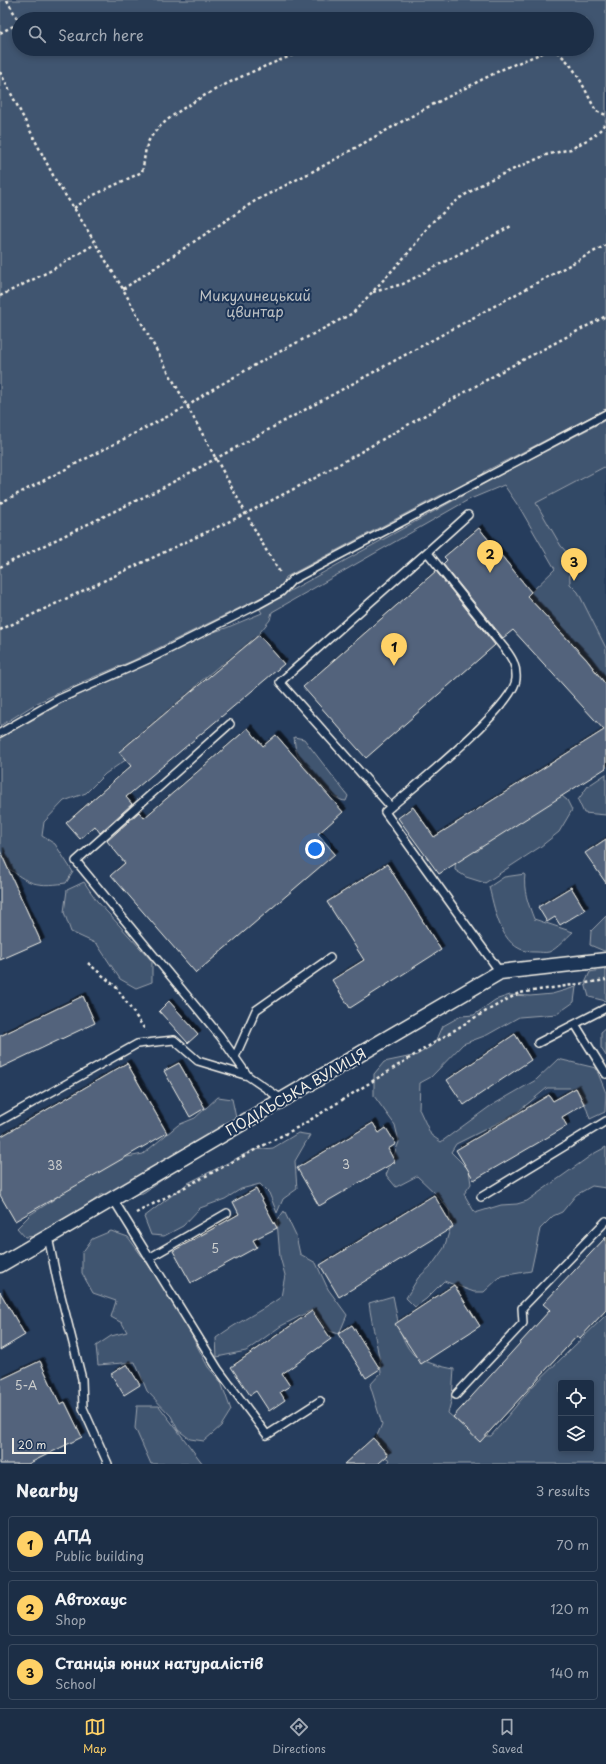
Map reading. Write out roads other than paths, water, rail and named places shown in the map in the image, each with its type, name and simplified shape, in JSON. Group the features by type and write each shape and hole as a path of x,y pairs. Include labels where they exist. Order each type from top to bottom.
{"street":[{"name":"ПОДІЛЬСЬКА ВУЛИЦЯ","path":"0,1265 500,972 606,960"}],"lane":[{"path":"0,733 59,699 149,659 259,604 281,592 292,580 606,414"},
{"path":"391,808 280,682 468,515"},
{"path":"427,552 515,662 516,680 506,701 462,746 385,812 500,972"},
{"path":"230,724 76,861 220,1036 248,1076"},
{"path":"235,1057 256,1010 330,958"},
{"path":"538,1043 606,1008"},
{"path":"575,1024 606,1074"},
{"path":"0,1121 137,1044 174,1040 198,1061 248,1076 283,1100"},
{"path":"481,1196 606,1121"},
{"path":"113,1199 124,1219 218,1368 267,1435 320,1401"},
{"path":"149,1258 226,1213"},
{"path":"456,1395 523,1323 522,1308 606,1220"},
{"path":"48,1236 57,1280 82,1379 83,1408 108,1464"}],"place":[{"name":"Автохаус","path":"490,573"},
{"name":"Станція юних натуралістів","path":"574,581"},
{"name":"ДПД","path":"394,666"}],"park label":[{"name":"Микулинецький цвинтар","path":"255,304"}]}
